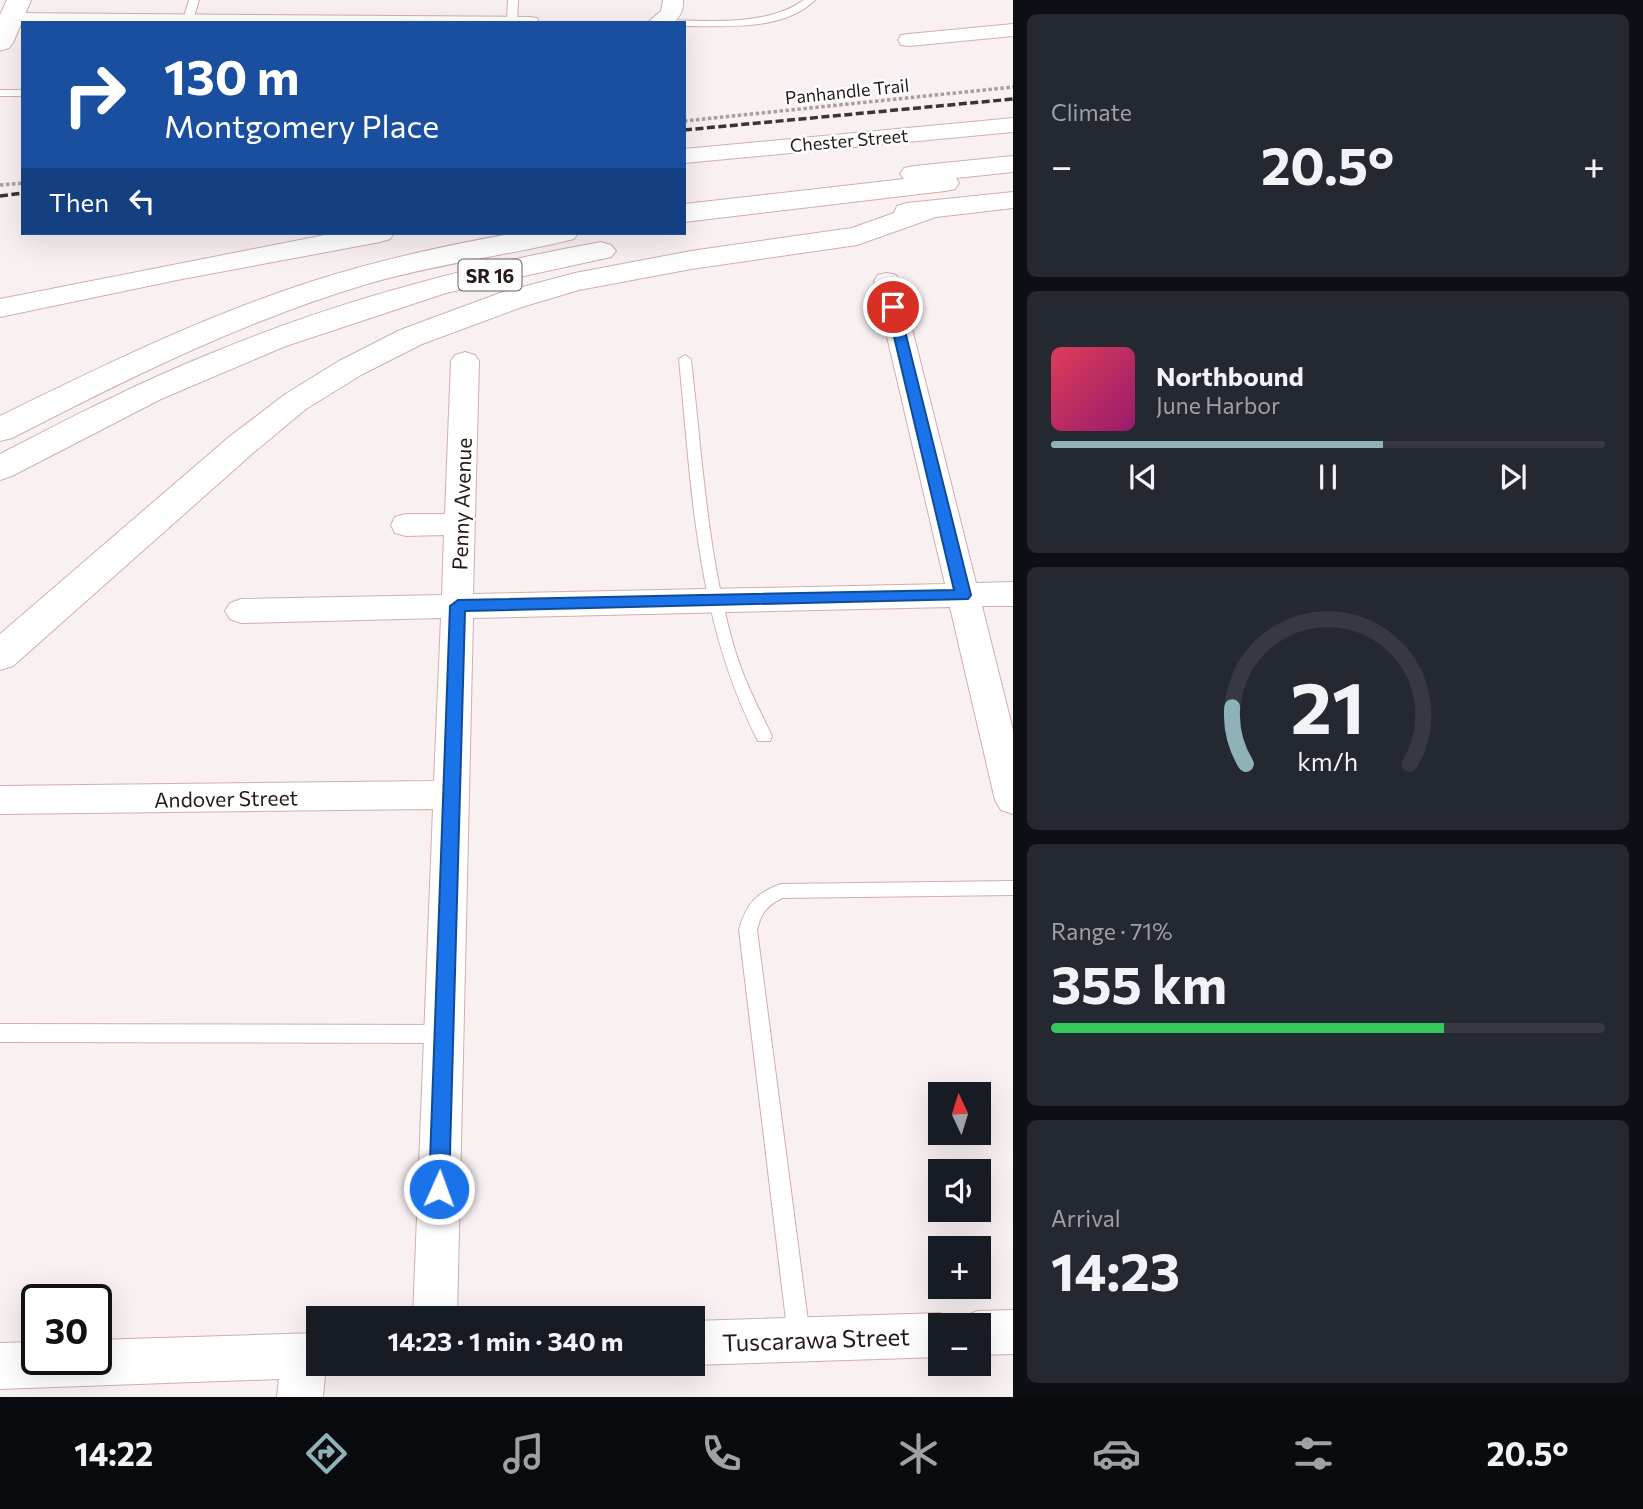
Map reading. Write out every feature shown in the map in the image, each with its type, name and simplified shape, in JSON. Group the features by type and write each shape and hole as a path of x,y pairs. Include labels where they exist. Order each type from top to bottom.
{"main road":[{"path":"0,43 15,9"},
{"path":"686,195 1013,164"},
{"path":"686,213 1013,176"},
{"name":"SR 16","path":"0,468 192,373 331,318 408,296 500,272 597,252 733,232 1013,200"},
{"path":"0,656 295,402 350,368 411,337 511,300 575,282 691,260 857,236 932,209"},
{"path":"0,308 190,268 369,235"},
{"name":"SR 16","path":"0,430 196,335 292,298 466,250 552,235"}],"street":[{"path":"15,9 191,10 489,21"},
{"path":"909,40 1013,30"},
{"name":"Chester Street","path":"686,156 1013,125"},
{"path":"887,281 1013,800"},
{"name":"Penny Avenue","path":"435,1306 466,361"},
{"path":"406,525 460,524"},
{"path":"241,611 1013,594"},
{"name":"Andover Street","path":"0,800 452,796"},
{"path":"991,1333 1013,1332"},
{"name":"Tuscarawa Street","path":"705,1343 928,1335"},
{"path":"0,1366 306,1369"}],"lane":[{"path":"512,21 513,0"},
{"path":"666,13 734,22 779,16 804,6 810,0"},
{"path":"0,93 21,93"},
{"path":"685,359 713,601 750,712 764,736"},
{"path":"799,1339 748,930 752,914 762,897 781,891 1013,888"},
{"path":"0,1033 444,1034"}],"path":[{"name":"Panhandle Trail","path":"686,121 1013,87"},
{"path":"0,185 21,183"}],"railway":[{"path":"686,130 1013,99"},
{"path":"0,196 21,193"}],"route":[{"path":"439,1189 458,606 963,595 893,307"}]}
